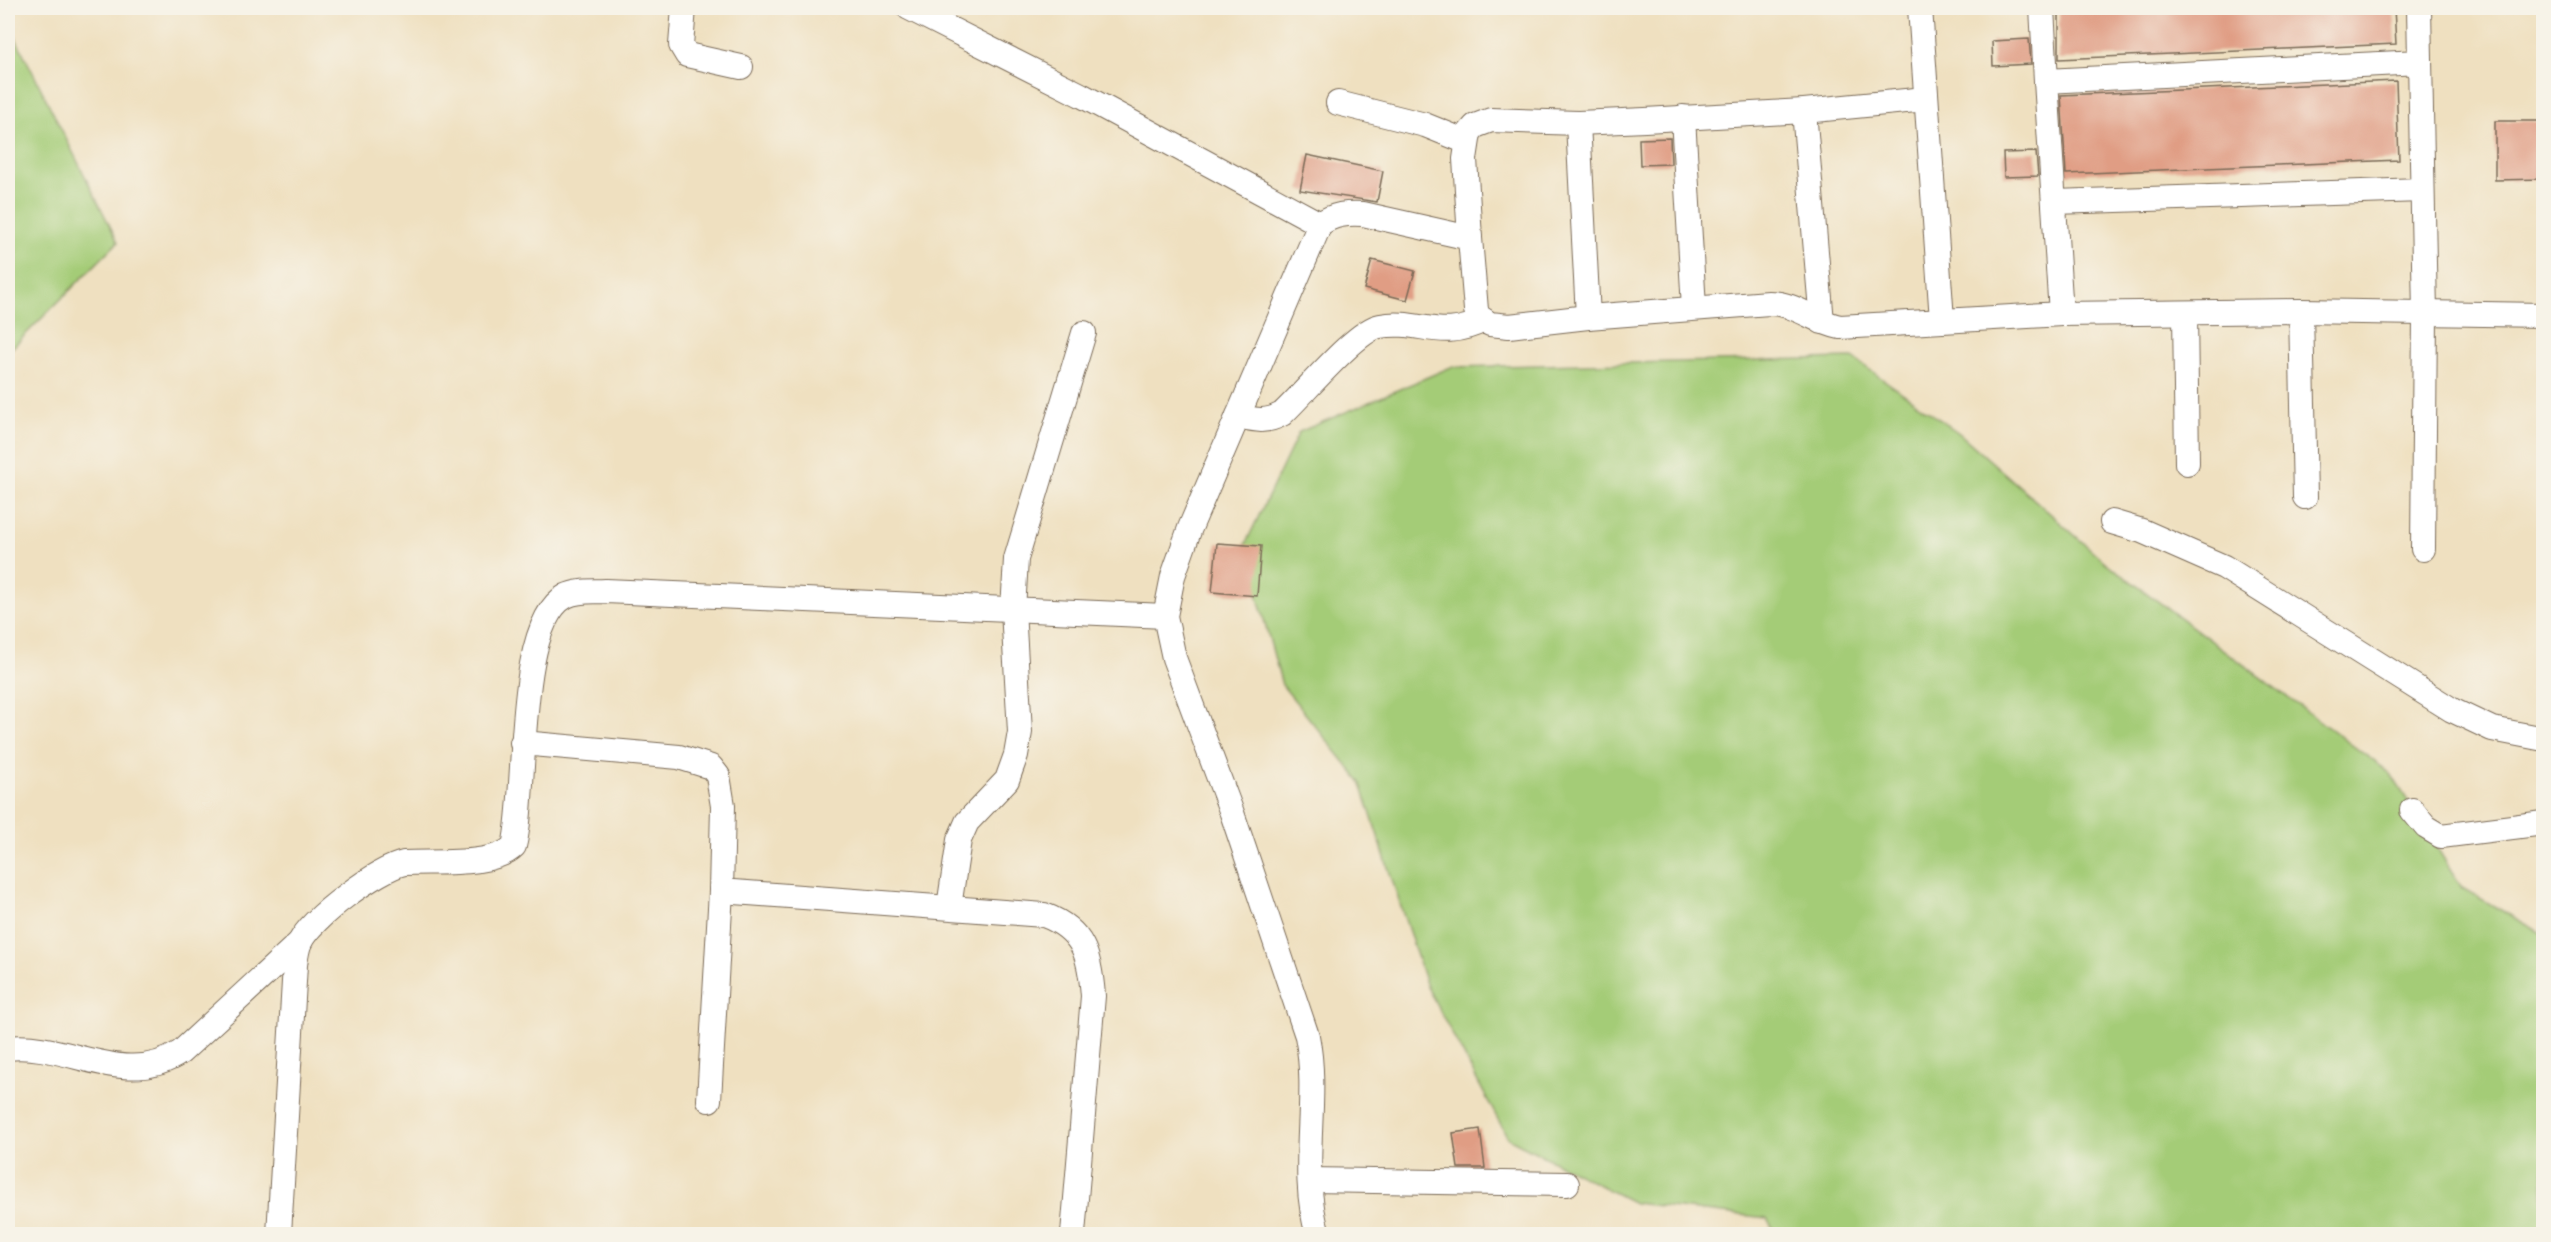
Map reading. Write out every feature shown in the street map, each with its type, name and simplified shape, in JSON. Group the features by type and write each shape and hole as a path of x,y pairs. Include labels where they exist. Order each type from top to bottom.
{"street":[{"path":"684,8 681,45 687,56 741,67"},
{"path":"909,8 1081,95 1320,224"},
{"path":"1920,8 1942,320"},
{"path":"2042,8 2061,314"},
{"path":"2419,8 2425,314 2423,549"},
{"path":"2046,81 2419,62"},
{"path":"1926,99 1804,111 1578,123 1491,120 1474,126 1467,142 1465,159 1474,303 1479,317 1509,326 1694,308 1782,303 1822,322 1847,327 2061,314 2301,311 2544,315"},
{"path":"1338,103 1425,125 1467,142"},
{"path":"1804,111 1822,322"},
{"path":"1683,117 1694,308"},
{"path":"1578,123 1588,317"},
{"path":"2054,202 2422,190"},
{"path":"1318,1234 1310,1201 1313,1064 1307,1036 1232,813 1174,658 1165,616 1173,576 1190,528 1320,224 1337,215 1363,214 1470,238"},
{"path":"2301,311 2305,497"},
{"path":"2186,313 2187,463"},
{"path":"1238,416 1271,421 1282,414 1359,337 1374,328 1396,326 1454,331 1467,329 1484,320"},
{"path":"949,907 959,840 967,822 1007,780 1016,755 1020,732 1013,610 1017,559 1084,333"},
{"path":"2112,522 2142,531 2224,567 2452,710 2492,729 2544,739"},
{"path":"8,1048 28,1048 133,1068 165,1063 181,1052 300,942 315,923 375,874 390,866 404,863 493,858 507,853 514,846 517,835 522,743 532,664 540,634 555,605 564,597 577,592 1165,616"},
{"path":"522,743 679,756 711,767 718,776 722,788 722,891 709,1100"},
{"path":"2412,810 2426,827 2441,836 2544,823"},
{"path":"722,891 1044,915 1063,922 1077,935 1086,954 1091,973 1093,996 1073,1234"},
{"path":"279,1234 295,965 300,942"},
{"path":"1310,1180 1567,1184"}],"green space":[{"path":"8,23 118,242 8,352"},
{"path":"1853,358 1959,433 2105,562 2391,774 2462,888 2543,934 2543,1234 1776,1234 1767,1218 1634,1203 1508,1138 1427,987 1360,781 1282,685 1244,547 1299,432 1451,367"}],"building":[{"path":"2059,8 2283,8 2283,11 2394,8 2396,44 2059,59"},
{"path":"2029,39 2031,64 1993,66 1992,41"},
{"path":"2396,81 2399,160 2066,174 2061,95"},
{"path":"2495,121 2544,121 2544,179 2495,180"},
{"path":"1670,138 1671,164 1640,165 1639,139"},
{"path":"2036,152 2038,176 2004,177 2003,153"},
{"path":"1307,155 1383,171 1377,202 1300,190"},
{"path":"1372,260 1415,271 1407,300 1364,289"},
{"path":"1217,543 1261,546 1257,596 1212,592"},
{"path":"1480,1129 1485,1168 1458,1168 1453,1133"}]}
